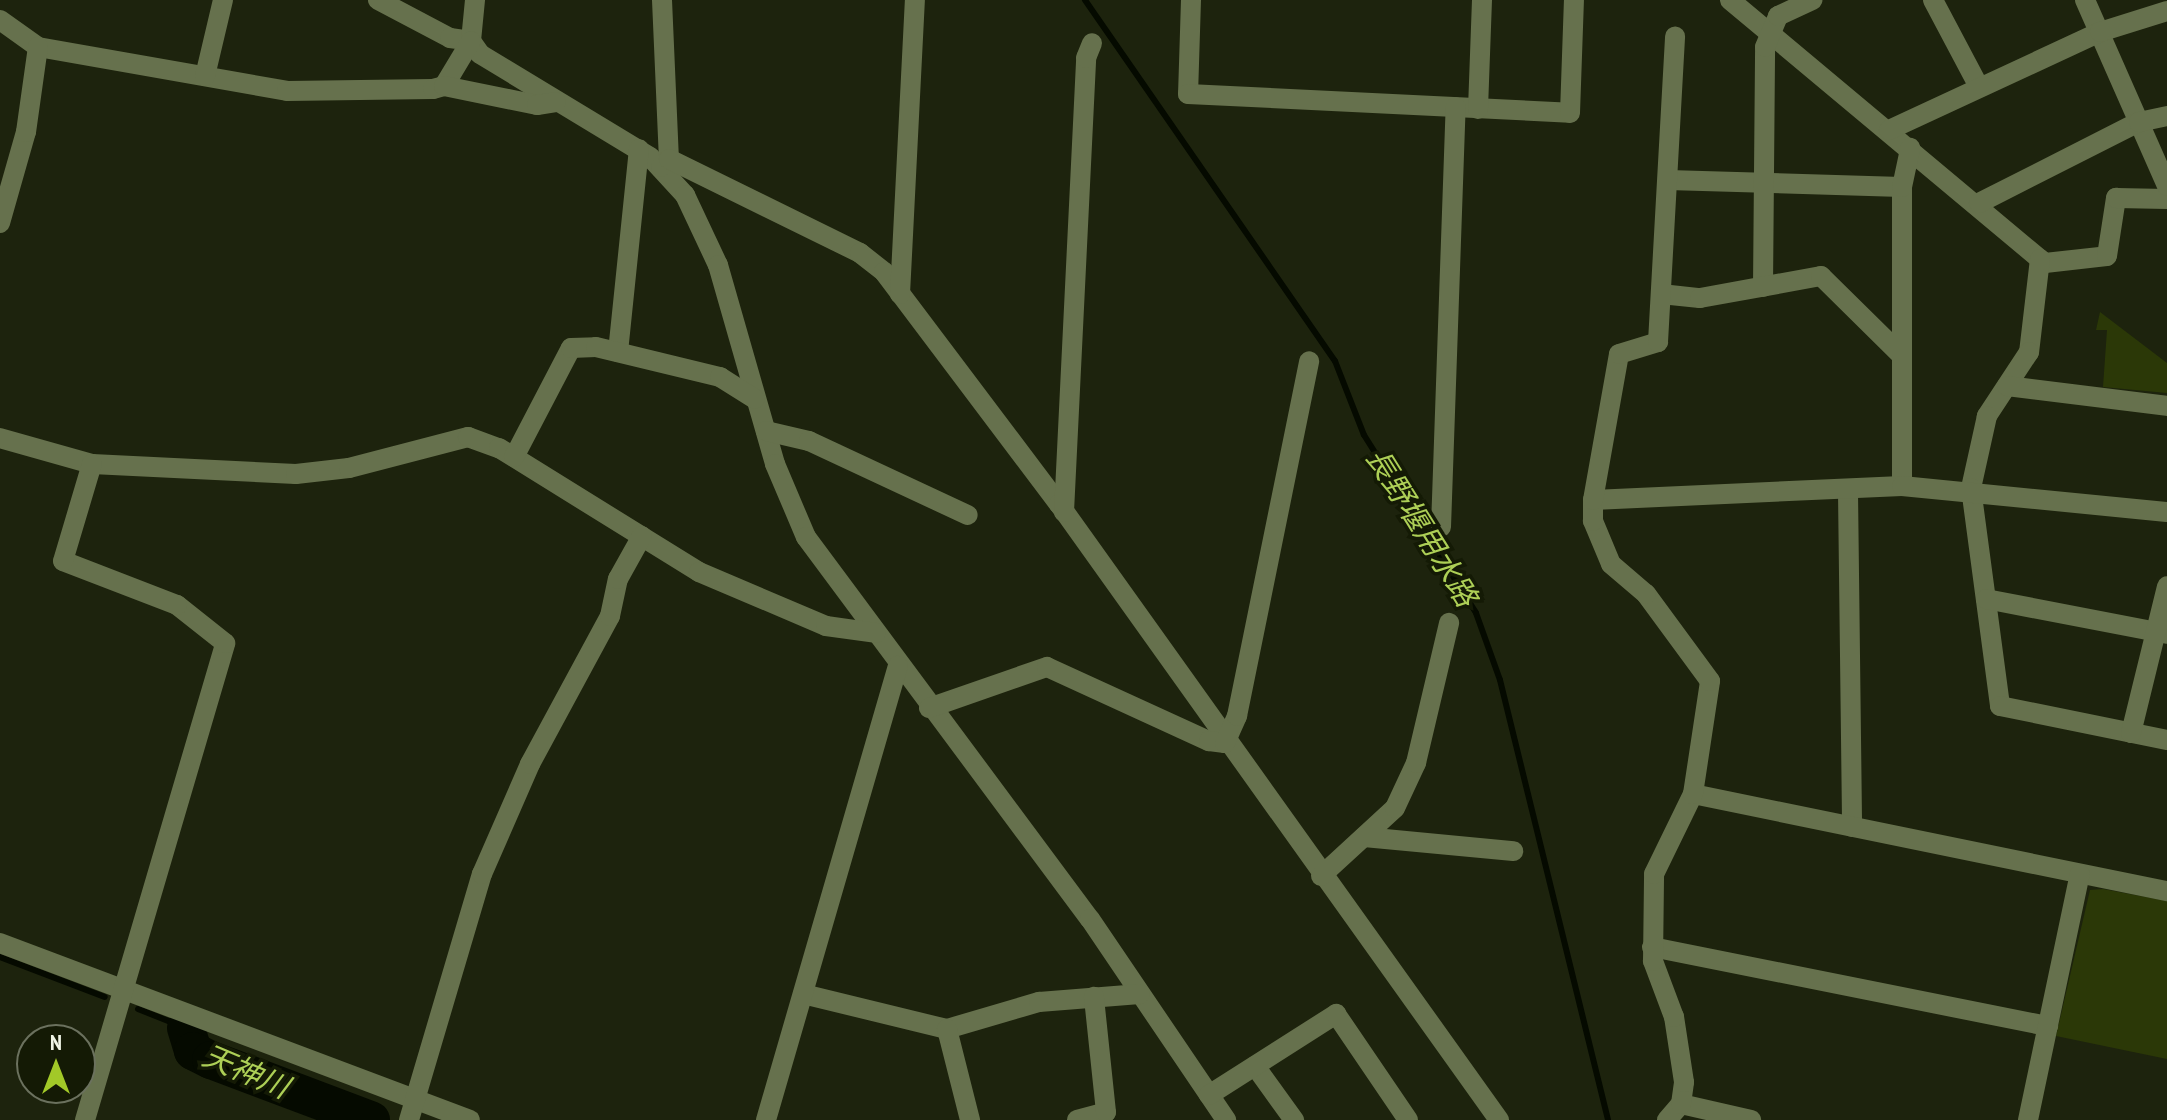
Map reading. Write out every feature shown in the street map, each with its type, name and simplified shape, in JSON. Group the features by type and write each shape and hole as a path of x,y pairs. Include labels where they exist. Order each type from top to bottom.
{"street":[{"path":"205,76 223,0"},
{"path":"378,0 450,38 471,41 494,64 665,163 860,253 900,294 1062,508 1225,743 1499,1120"},
{"path":"444,86 471,41 475,0"},
{"path":"662,0 665,163 703,226 755,399 806,537 1140,994 1226,1120"},
{"path":"900,294 915,0"},
{"path":"1191,0 1188,94 1570,113 1574,0"},
{"path":"1478,109 1482,0"},
{"path":"1730,0 1979,203 2040,259 2107,256 2116,198 2167,199"},
{"path":"1763,287 1768,31 1778,16 1813,0"},
{"path":"1933,0 1979,87"},
{"path":"2085,0 2167,186"},
{"path":"1889,130 2100,32 2167,11 2167,0"},
{"path":"0,20 38,47 287,91 444,86 537,105 556,102"},
{"path":"1667,1120 1681,1104 1674,1017 1652,947 1654,874 1693,794 1710,681 1646,594 1611,564 1593,521 1593,500 1619,354 1658,342 1675,36"},
{"path":"1062,508 1086,58 1092,43"},
{"path":"0,223 26,132 38,47"},
{"path":"1441,527 1456,107"},
{"path":"1979,203 2139,122 2167,116"},
{"path":"1902,486 1902,187 1910,148"},
{"path":"618,352 639,149"},
{"path":"1668,180 1902,187"},
{"path":"2040,259 2029,352 1987,416 1971,488 2000,706 2167,740"},
{"path":"1661,294 1700,298 1821,276 1901,355"},
{"path":"514,457 571,348 618,352 720,377 755,399"},
{"path":"1225,743 1237,716 1309,361"},
{"path":"2007,386 2167,406"},
{"path":"766,431 809,441 968,515"},
{"path":"0,438 92,464 296,474 349,468 468,437 514,457 699,572 826,626 876,633"},
{"path":"85,1120 225,643 177,605 63,561 92,464"},
{"path":"1593,500 1848,492 1902,486 1971,488 2167,512"},
{"path":"1848,492 1852,827"},
{"path":"411,1111 482,874 530,764 610,616 618,579 642,536"},
{"path":"2131,733 2162,633 2167,586"},
{"path":"1986,599 2162,633"},
{"path":"1321,876 1395,808 1416,763 1449,623"},
{"path":"766,1120 898,666"},
{"path":"929,708 1047,667 1209,741 1225,743"},
{"path":"1693,794 2167,891"},
{"path":"1364,837 1513,851"},
{"path":"2028,1120 2080,874"},
{"path":"0,943 125,990 411,1111 470,1120"},
{"path":"1652,947 2048,1026"},
{"path":"803,994 947,1029 1039,1002 1140,994"},
{"path":"1077,1120 1106,1112 1094,997"},
{"path":"1209,1095 1336,1014 1408,1120"},
{"path":"947,1029 970,1120"},
{"path":"1255,1066 1294,1120"},
{"path":"1681,1104 1751,1120"}],"green space":[{"path":"2100,312 2167,363 2167,393 2103,387 2107,330 2096,330"},
{"path":"2103,889 2167,901 2167,1059 2056,1036 2090,890"}],"waterway":[{"name":"長野堰用水路","path":"1085,0 1335,361 1364,435 1476,613 1500,680 1608,1120"},
{"name":"天神川","path":"0,957 105,997"},
{"name":"天神川","path":"138,1009 186,1028"},
{"name":"天神川","path":"186,1028 193,1051 211,1060 371,1120"}]}
